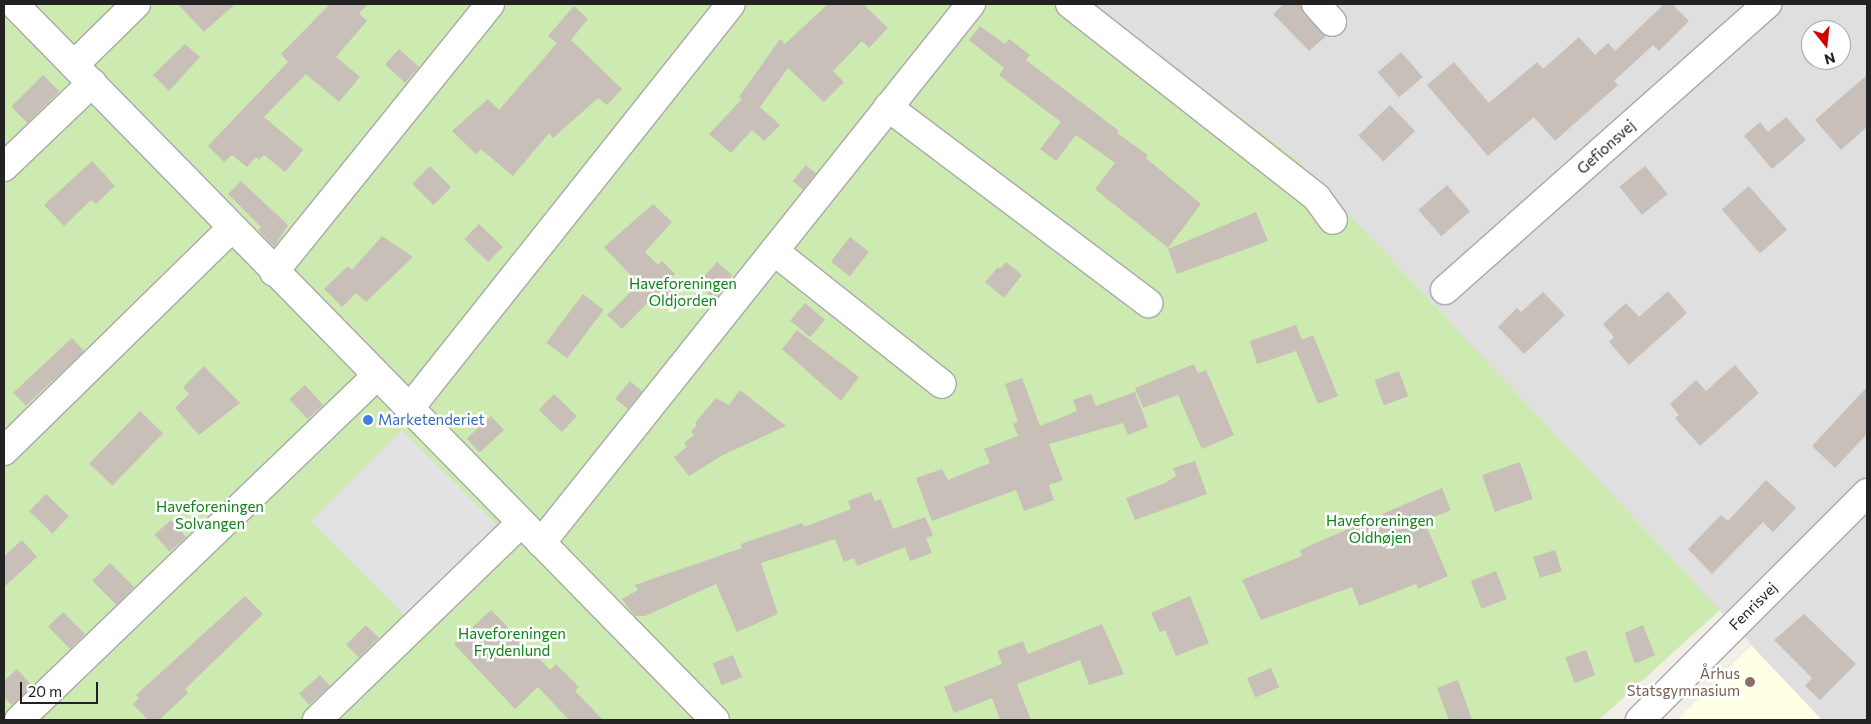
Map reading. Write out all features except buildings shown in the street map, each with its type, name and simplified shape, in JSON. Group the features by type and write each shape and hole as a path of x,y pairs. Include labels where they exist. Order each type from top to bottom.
{"street":[{"path":"14,4 231,229 715,720"},
{"path":"4,167 83,74 136,4"},
{"path":"274,272 490,4"},
{"path":"409,409 731,4"},
{"path":"541,543 971,4"},
{"path":"1070,4 1316,198 1333,220"},
{"name":"Gefionsvej","path":"1445,290 1767,4"},
{"path":"888,107 1148,303"},
{"path":"4,451 231,229"},
{"path":"774,251 942,384"},
{"path":"18,720 377,375"},
{"name":"Fenrisvej","path":"1640,720 1863,507"},
{"path":"317,720 520,524"}],"shaded area":[{"path":"1090,4 1867,4 1867,720 1677,720 1751,644 1297,159"},
{"path":"402,430 500,528 409,620 311,521"},
{"name":"Århus Statsgymnasium","path":"1751,645 1822,720 1677,720"}],"green space":[{"path":"4,4 1090,4 1297,159 1720,610 1599,720 4,720"}],"place":[{"name":"Marketenderiet","path":"368,420"},
{"name":"Århus Statsgymnasium","path":"1750,682"}],"park label":[{"name":"Haveforeningen Oldjorden","path":"683,292"},
{"name":"Haveforeningen Solvangen","path":"210,514"},
{"name":"Haveforeningen Oldhøjen","path":"1380,528"},
{"name":"Haveforeningen Frydenlund","path":"512,642"}]}
